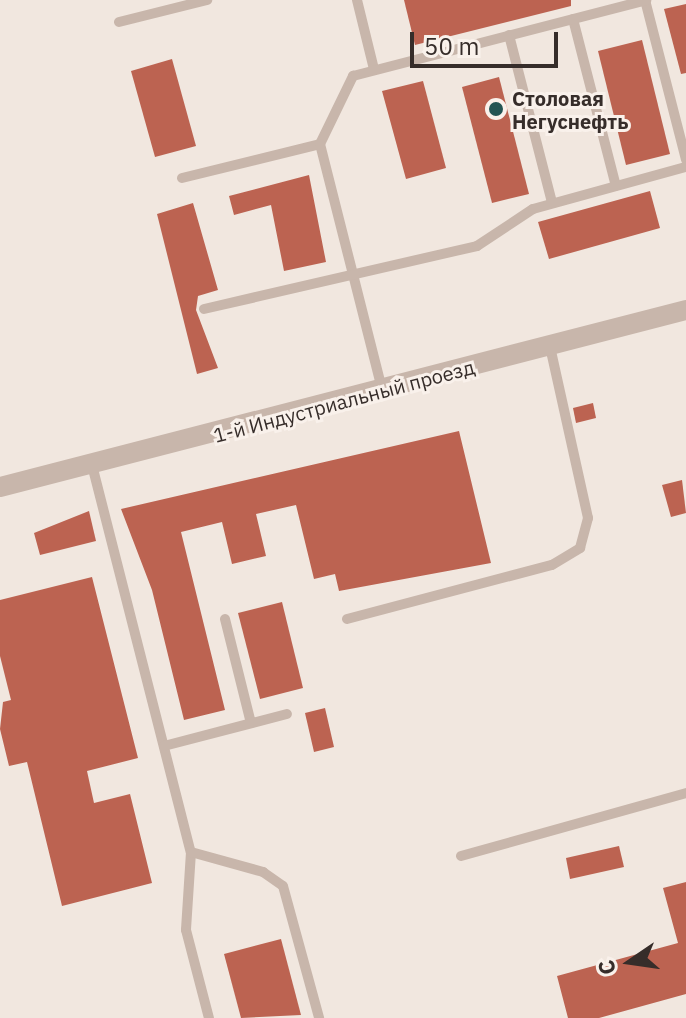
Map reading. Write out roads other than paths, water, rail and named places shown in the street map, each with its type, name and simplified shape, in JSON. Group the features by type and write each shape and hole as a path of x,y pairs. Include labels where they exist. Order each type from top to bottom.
{"street":[{"name":"1-й Индустриальный проезд","path":"0,487 383,391 686,310"}],"lane":[{"path":"119,22 207,0"},
{"path":"357,0 374,69"},
{"path":"383,391 320,144 346,83 374,69 573,19 608,5 646,0 686,160"},
{"path":"573,19 616,186"},
{"path":"509,35 552,203"},
{"path":"182,178 320,144"},
{"path":"204,309 477,246 552,203 686,167"},
{"path":"347,619 552,565 580,548 588,518 550,346"},
{"path":"92,465 191,852 186,930 209,1018"},
{"path":"225,619 251,723"},
{"path":"164,746 287,714"},
{"path":"461,856 686,793"},
{"path":"191,852 263,872 283,886 319,1018"}],"place":[{"name":"Столовая Негуснефть","path":"496,109"}]}
